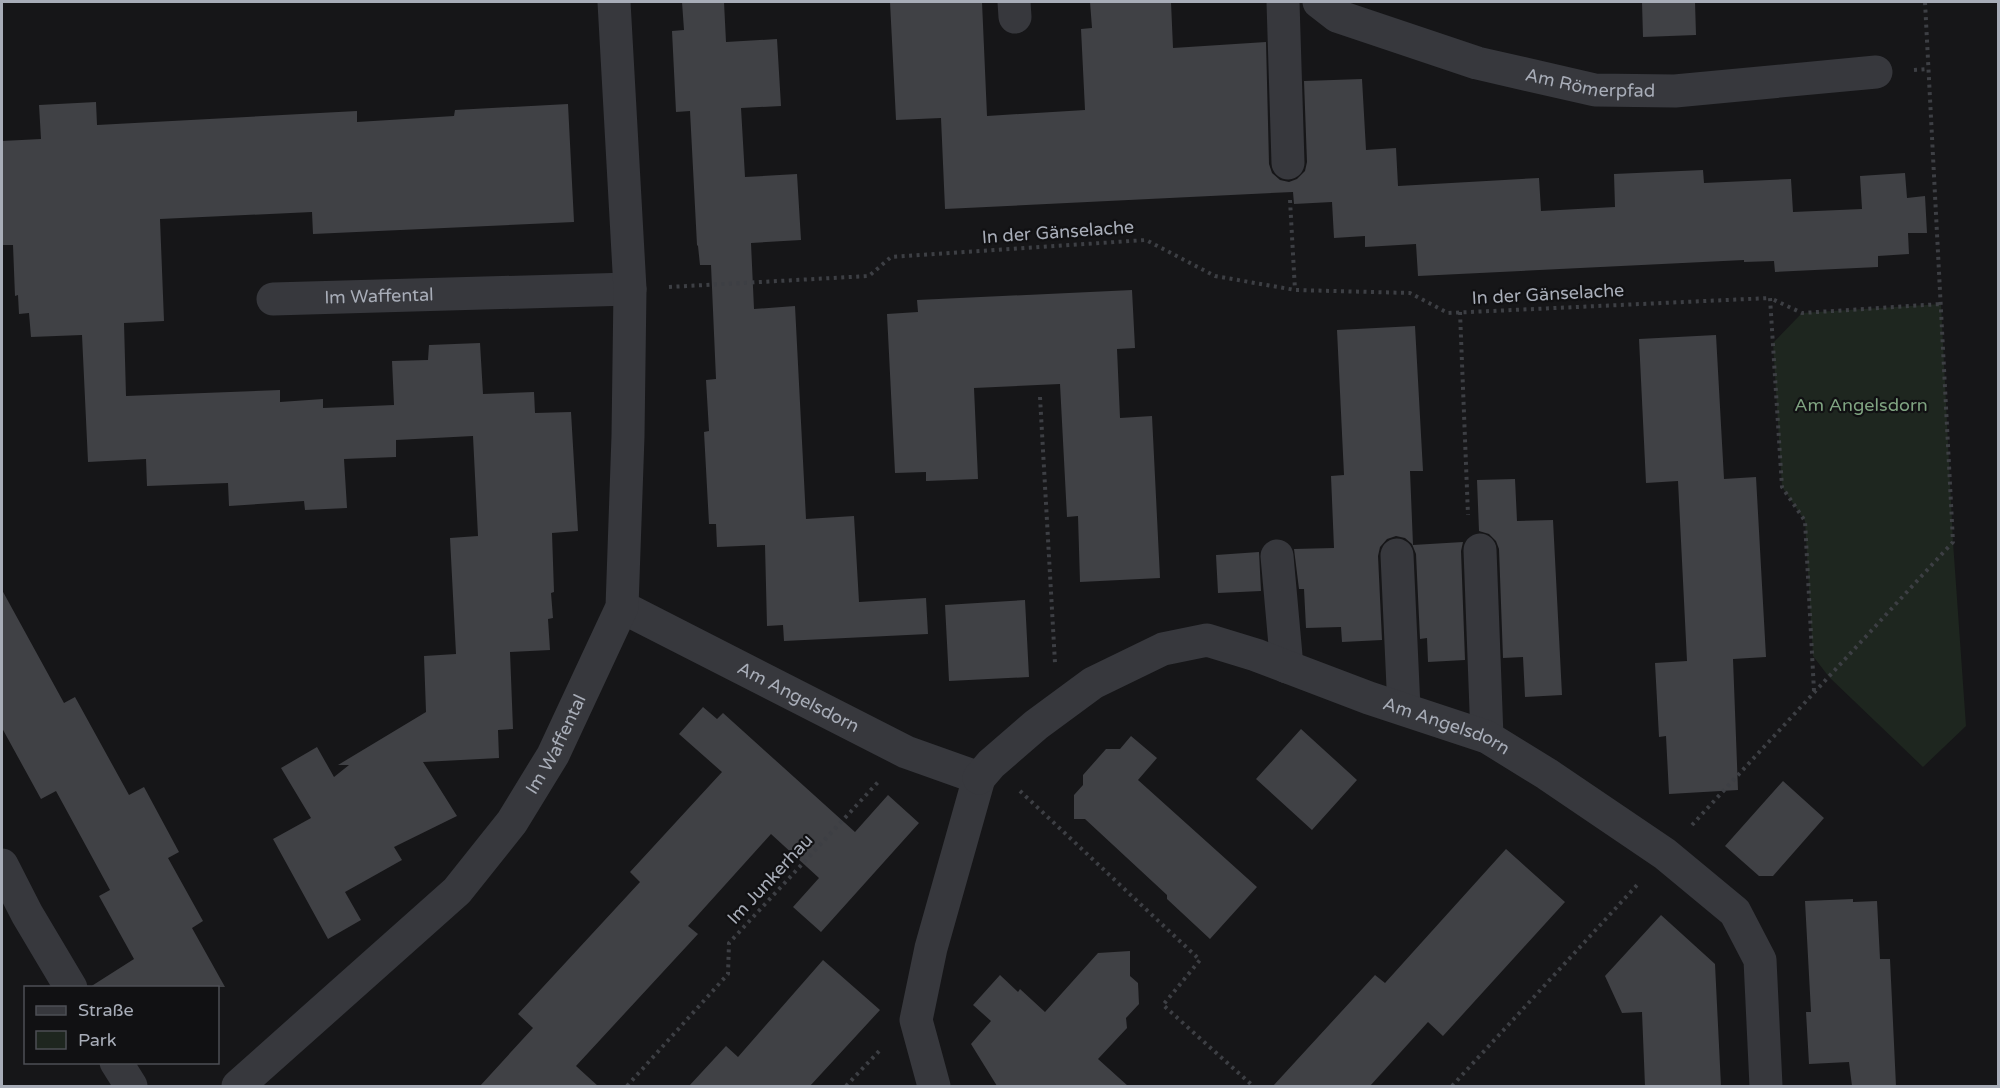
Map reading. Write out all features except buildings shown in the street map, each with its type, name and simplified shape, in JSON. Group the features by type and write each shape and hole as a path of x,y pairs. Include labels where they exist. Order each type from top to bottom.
{"street":[{"name":"Im Waffental","path":"238,1086 457,891 512,822 553,755 622,607 630,289 614,2"},
{"path":"1283,2 1288,163"},
{"name":"Am Römerpfad","path":"1318,2 1337,16 1476,63 1595,90 1675,91 1876,72"},
{"name":"Im Waffental","path":"273,299 630,289"},
{"path":"1480,550 1487,736"},
{"path":"1397,555 1404,709"},
{"path":"1277,556 1287,667"},
{"name":"Am Angelsdorn","path":"622,607 906,752 985,771 1036,725 1093,683 1163,649 1207,640 1487,736 1665,854 1735,912 1760,960 1766,1086"},
{"path":"934,1086 916,1020 931,948 985,771"},
{"path":"2,865 12,911 70,986"},
{"path":"117,1064 131,1086"}],"path":[{"path":"1452,1086 1953,542 1924,2"},
{"path":"1288,163 1295,290"},
{"name":"In der Gänselache","path":"630,289 869,276 891,257 1146,240 1215,276 1295,290 1410,293 1448,313 1770,298"},
{"path":"1770,298 1802,314 1941,304"},
{"path":"1770,298 1782,487 1805,521 1814,692"},
{"path":"1460,312 1468,517 1480,550"},
{"path":"1040,397 1058,710"},
{"name":"Im Junkerhau","path":"627,1086 728,974 729,943 906,752"},
{"path":"985,771 1200,960 1163,1005 1253,1086"}],"green space":[{"name":"Am Angelsdorn","path":"1941,304 1953,542 1966,726 1923,767 1829,677 1813,656 1805,521 1782,487 1773,343 1802,313"}]}
